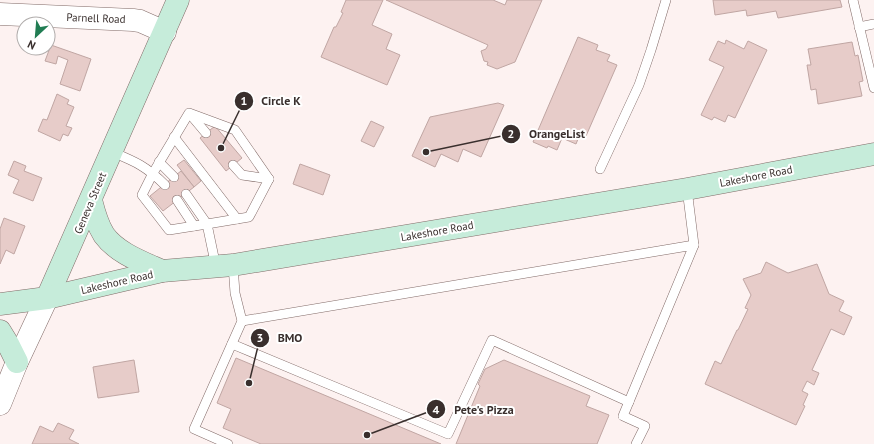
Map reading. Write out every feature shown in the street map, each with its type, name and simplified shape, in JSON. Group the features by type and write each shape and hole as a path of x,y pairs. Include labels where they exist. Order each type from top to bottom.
{"main road":[{"name":"Geneva Street","path":"47,298 178,0"},
{"name":"Lakeshore Road","path":"0,304 47,298 162,272 224,266 687,189 874,154"},
{"path":"91,200 98,224 104,235 112,244 162,272"},
{"path":"0,331 17,362"}],"street":[{"name":"Parnell Road","path":"0,14 133,20 140,21 165,32"},
{"name":"Geneva Street","path":"0,404 17,362 47,298"}],"lane":[{"path":"600,169 639,85 666,0"},
{"path":"853,0 874,88"},
{"path":"860,27 874,24"},
{"path":"189,113 206,133"},
{"path":"189,113 159,162 142,194 169,230 249,217 269,179"},
{"path":"189,113 235,130 269,179"},
{"path":"174,138 237,219"},
{"path":"112,152 139,163 153,173 165,185"},
{"path":"159,162 174,177"},
{"path":"233,165 242,175 269,179"},
{"path":"636,444 644,426 623,416 694,245 687,189"},
{"path":"186,194 207,224 235,293 242,320 194,429 228,444"},
{"path":"177,200 194,226"},
{"path":"242,320 694,245"},
{"path":"232,344 448,434 492,340 628,402"}],"building":[{"path":"346,0 383,0 372,25 392,34 386,49 400,55 387,85 321,57 334,27 336,27 343,13 341,12"},
{"path":"386,0 493,0 505,5 507,0 542,0 515,62 497,69 487,65 488,62 484,61 481,51 486,49 488,45"},
{"path":"713,0 840,0 842,7 778,18 776,11 747,16 746,10 715,15"},
{"path":"578,37 598,45 596,50 610,55 607,61 617,65 586,136 580,134 576,144 562,138 557,150 548,146 547,148 533,142"},
{"path":"726,40 744,49 748,41 767,50 735,118 728,115 725,122 714,117 712,120 701,115 724,67 709,60 718,41 725,44"},
{"path":"852,42 855,56 858,55 863,81 859,82 862,96 818,104 816,89 811,90 807,65 811,65 808,49"},
{"path":"56,47 91,59 80,91 60,84 68,60 58,56 56,64 45,61 47,56 56,56"},
{"path":"57,94 69,100 67,104 74,107 66,126 72,128 68,136 63,134 60,141 38,131 43,119 47,120"},
{"path":"498,103 504,105 481,157 463,149 458,162 441,154 435,167 412,156 430,117"},
{"path":"371,121 384,127 374,147 361,141"},
{"path":"215,126 242,158 226,171 200,138"},
{"path":"184,160 201,181 194,187 177,165"},
{"path":"14,161 26,166 24,171 42,178 33,201 13,193 19,180 8,175"},
{"path":"300,164 330,175 323,195 293,184"},
{"path":"181,171 194,187 163,211 150,196"},
{"path":"4,218 25,226 14,254 6,250 0,264 0,229"},
{"path":"766,262 788,273 817,264 829,294 844,301 839,311 852,317 844,335 831,329 812,370 819,373 814,385 807,381 802,391 808,394 803,405 805,406 796,425 705,384 715,361 721,364 748,309 745,308 751,295 743,279 761,273"},
{"path":"236,358 441,444 261,444 223,428 231,409 217,403"},
{"path":"134,360 139,392 98,398 93,367"},
{"path":"504,360 590,396 586,406 609,415 597,444 456,444 480,386 478,384 485,369"},
{"path":"58,423 74,430 69,439 79,444 32,444 40,426 53,432"}],"place":[{"name":"Circle K","path":"221,148"},
{"name":"OrangeList","path":"426,152"},
{"name":"BMO","path":"249,383"},
{"name":"Pete's Pizza","path":"367,435"}]}
